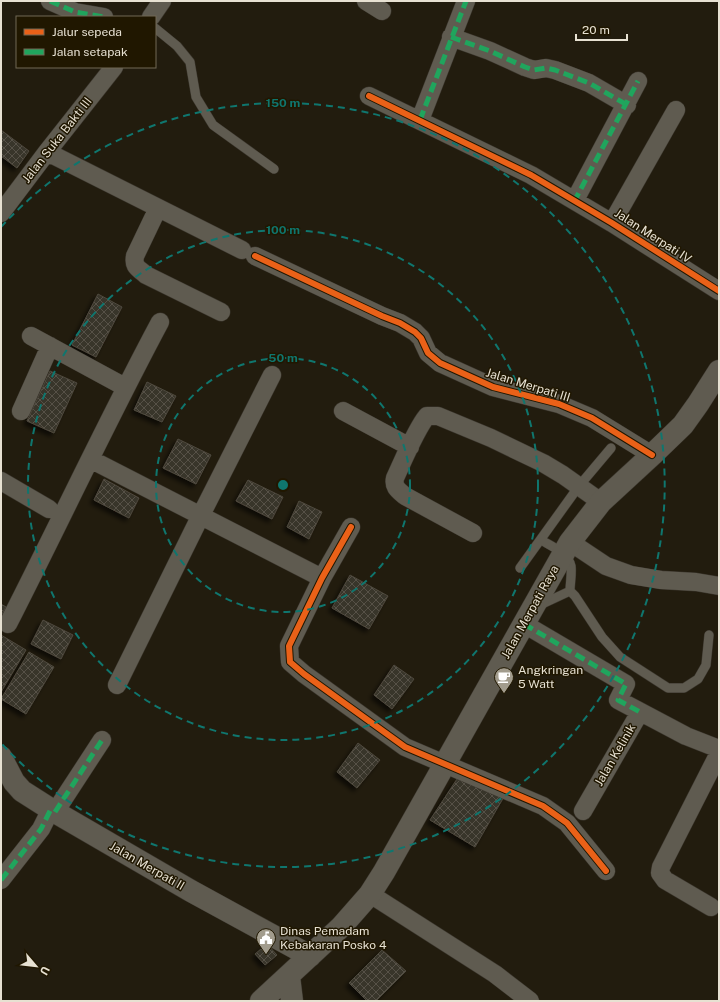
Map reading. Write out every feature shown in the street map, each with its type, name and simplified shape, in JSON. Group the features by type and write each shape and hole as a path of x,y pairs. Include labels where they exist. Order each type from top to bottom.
{"main road":[{"name":"Jalan Merpati Raya","path":"261,1001 341,927 370,894 384,872 566,548 601,502 682,425 698,404 719,371"},
{"name":"Jalan Merpati II","path":"1,757 14,782 22,791 53,811 191,891 310,956"},
{"path":"289,976 292,1001"}],"street":[{"path":"50,1 75,12 98,16"},
{"path":"153,16 162,1"},
{"path":"366,1 382,11"},
{"path":"420,120 466,1"},
{"path":"451,37 490,51 529,69 534,70 546,68 582,80 627,105"},
{"name":"Jalan Suka Bakti III","path":"1,213 113,68"},
{"path":"576,200 627,105 638,81"},
{"name":"Jalan Merpati IV","path":"369,96 532,175 576,200 719,291"},
{"path":"612,223 676,110"},
{"name":"Jalan Merpati III","path":"47,152 248,253 400,323 415,332 421,338 428,353 440,363 494,387 559,404 592,418 652,455"},
{"path":"158,208 135,256 134,263 137,268 146,275 221,312"},
{"path":"8,624 125,387 160,322"},
{"path":"31,336 125,387"},
{"path":"21,411 50,346"},
{"path":"117,685 272,375"},
{"path":"343,411 410,447"},
{"path":"473,532 396,490 394,483 395,478 427,416 438,416 498,441 543,463 601,502"},
{"path":"90,460 201,515 322,578"},
{"path":"1,481 49,509"},
{"path":"351,527 322,578 289,646 290,662 304,674 404,747 478,777 543,806 567,823 606,871"},
{"path":"566,548 606,566 631,575 661,580 718,584"},
{"path":"528,616 626,684 618,700 640,712"},
{"name":"Jalan Kelinik","path":"583,811 640,712 686,736 719,749"},
{"path":"1,880 41,829 102,740"},
{"path":"711,907 665,880 660,873 661,866 719,753"},
{"path":"370,894 495,974 530,1001"}],"lane":[{"path":"156,29 177,46 190,62 196,97 213,125 274,169"},
{"path":"520,568 579,486 611,448"},
{"path":"541,540 566,548 571,567 570,591 575,596 602,637 620,657 668,688 684,688 698,679 706,665 709,635"},
{"path":"528,616 570,591"}],"building":[{"path":"1,130 29,151 17,168 1,156"},
{"path":"98,294 122,307 96,357 72,345"},
{"path":"50,371 77,383 54,433 27,421"},
{"path":"147,382 176,396 162,422 134,410"},
{"path":"178,439 211,455 196,484 163,468"},
{"path":"104,479 139,498 129,518 94,500"},
{"path":"248,480 283,497 272,519 236,501"},
{"path":"299,501 322,512 309,539 287,527"},
{"path":"350,575 388,596 369,629 332,608"},
{"path":"1,604 6,607 1,616"},
{"path":"43,620 73,635 61,659 31,644"},
{"path":"1,635 26,650 1,692"},
{"path":"29,652 54,667 26,714 1,699"},
{"path":"394,665 414,679 392,709 374,695"},
{"path":"358,743 380,760 357,788 337,772"},
{"path":"457,779 505,795 475,847 430,820"},
{"name":"Dinas Pemadam Kebakaran Posko 4","path":"267,944 277,955 265,965 255,954"},
{"path":"382,950 406,971 376,1001 367,1001 349,983"}],"marked path":[{"path":"50,1 75,12 98,16"},
{"path":"420,120 466,1"},
{"path":"451,37 490,51 525,67 534,70 546,68 555,70 589,83 627,105"},
{"path":"573,199 575,200 638,81"},
{"path":"524,624 626,684 618,700 640,712"},
{"path":"55,812 102,740"},
{"path":"1,880 41,829 51,809"}],"cycle path":[{"path":"369,96 531,175 612,223 719,291"},
{"path":"255,256 400,323 415,332 421,338 428,353 440,363 493,387 559,404 592,418 652,455"},
{"path":"351,527 322,578 289,646 290,662 304,674 405,747 543,806 567,823 606,871"}],"place":[{"name":"Angkringan 5 Watt","path":"504,694"},
{"name":"Dinas Pemadam Kebakaran Posko 4","path":"266,955"}]}
